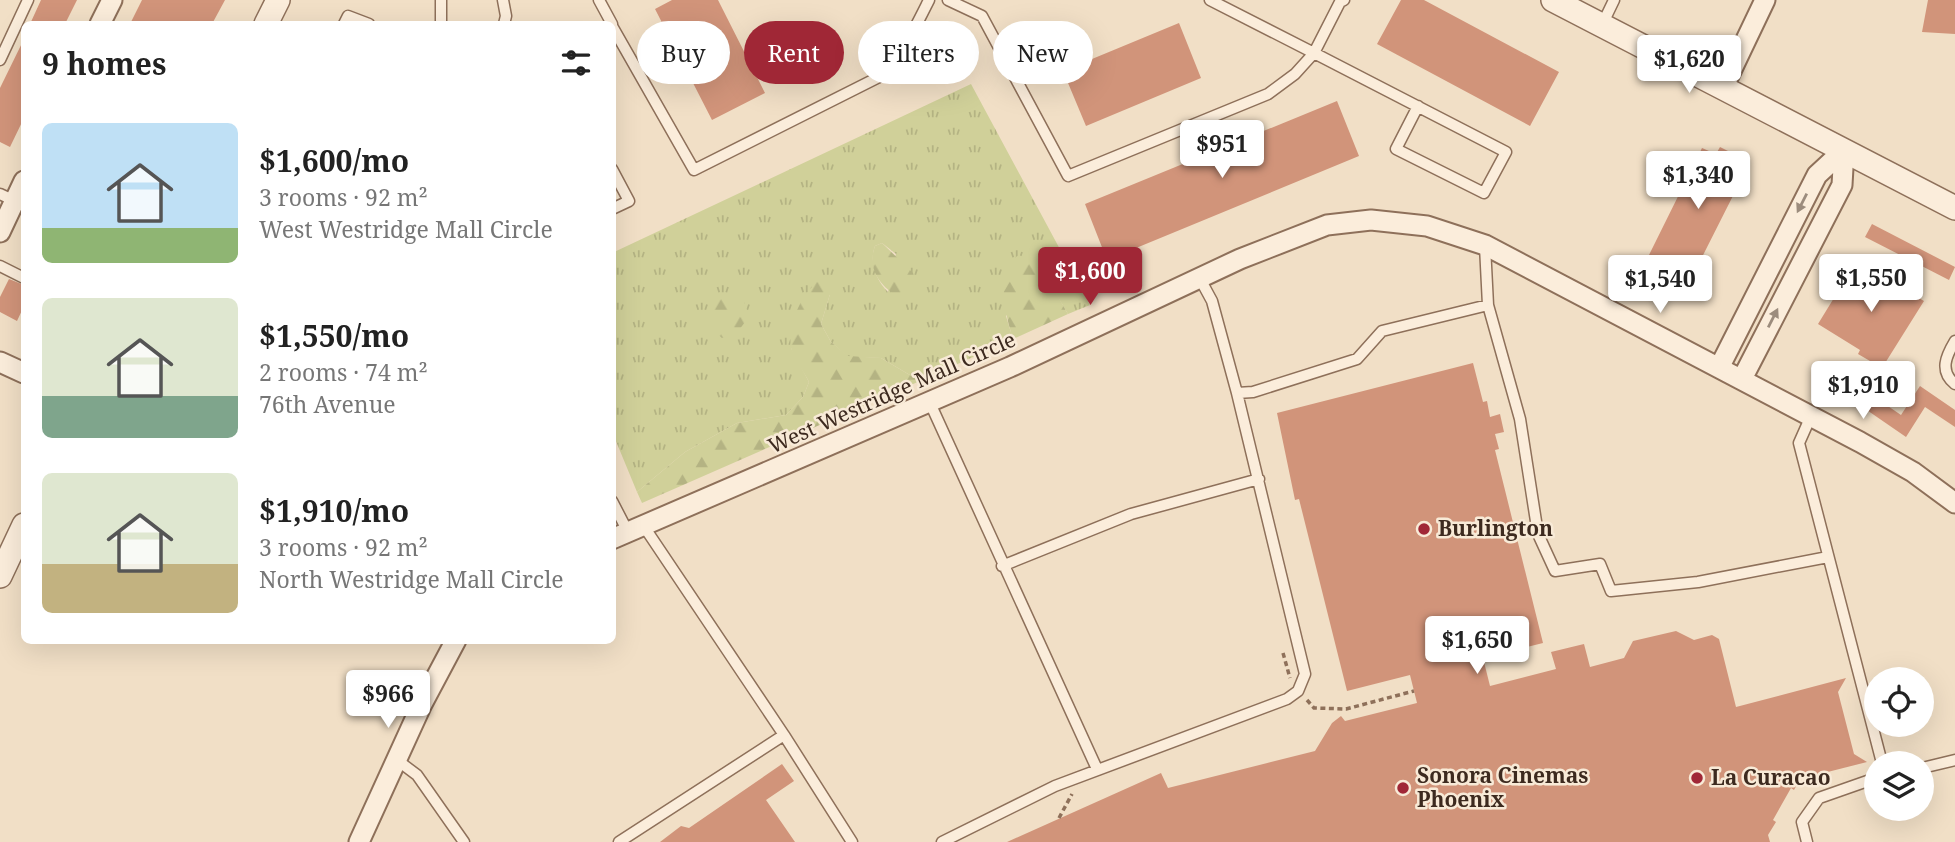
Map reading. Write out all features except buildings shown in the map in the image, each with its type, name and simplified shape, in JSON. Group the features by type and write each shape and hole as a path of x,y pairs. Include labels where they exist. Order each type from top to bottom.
{"street":[{"path":"106,21 112,0"},
{"path":"268,21 278,0"},
{"path":"1553,0 1955,208"},
{"path":"1723,88 1765,0"},
{"path":"1730,373 1817,175 1844,150"},
{"path":"1730,373 1842,186 1844,150"},
{"path":"0,232 7,197 21,184"},
{"name":"West Westridge Mall Circle","path":"628,532 930,403 1199,277 1301,234 1346,222 1371,220 1427,226 1485,245 1573,294 1730,373 1901,465 1955,503"},
{"path":"0,362 21,372"},
{"path":"0,576 21,531"},
{"path":"359,842 442,663 454,644"}],"lane":[{"path":"0,60 28,0"},
{"path":"441,21 442,0"},
{"path":"503,0 504,21"},
{"path":"598,0 610,21"},
{"path":"616,32 694,170 877,78 895,63 929,0"},
{"path":"948,0 982,16 1068,176 1268,94 1295,74 1314,53 1341,1"},
{"path":"1210,0 1418,106 1506,152 1484,193 1396,149 1418,106"},
{"path":"1602,25 1614,0"},
{"path":"346,21 348,16 361,21"},
{"path":"616,177 629,201 616,207"},
{"path":"1485,245 1488,305 1520,419 1538,534 1555,571 1600,565 1611,591 1699,582 1828,557"},
{"path":"0,266 21,276"},
{"path":"942,842 1055,786 1287,699 1302,684 1305,674 1259,479 1212,301 1199,277"},
{"path":"1237,393 1253,392 1357,359 1382,331 1488,305"},
{"path":"1955,341 1944,369 1955,384"},
{"path":"930,403 1002,566 1097,769"},
{"path":"1811,416 1799,443 1879,751"},
{"path":"1002,566 1130,514 1259,479"},
{"path":"616,509 628,532 784,734 852,842"},
{"path":"619,842 784,734"},
{"path":"397,760 417,775 464,842"},
{"path":"1934,765 1955,760"},
{"path":"1807,842 1802,822 1819,798 1864,782"}],"path":[{"path":"1314,708 1346,709 1414,691"},
{"path":"1059,818 1073,792"}],"green space":[{"path":"971,84 1090,305 1068,314 1043,272 1006,316 1013,339 920,381 881,358 848,357 831,342 821,324 830,294 791,348 809,382 803,397 786,415 737,423 685,452 637,492 616,441 616,251","holes":["882,243 896,254 888,292 875,270 873,252 875,246"]},
{"path":"882,243 913,273 917,287 903,299 888,290 874,271 875,246"},
{"path":"1019,255 1028,259 1042,272 1068,314 1013,339 1007,319 1004,282 1011,262"},
{"path":"824,276 830,280 830,294 821,324 831,342 848,356 881,358 920,381 642,503 637,492 685,452 737,423 786,415 803,397 809,382 791,348 790,338 798,307 810,289"},
{"path":"733,294 744,301 749,317 735,335 722,338 710,327 707,315 718,298"}],"place":[{"name":"Burlington","path":"1424,529"},
{"name":"La Curacao","path":"1697,778"},
{"name":"Sonora Cinemas Phoenix","path":"1403,788"}]}
